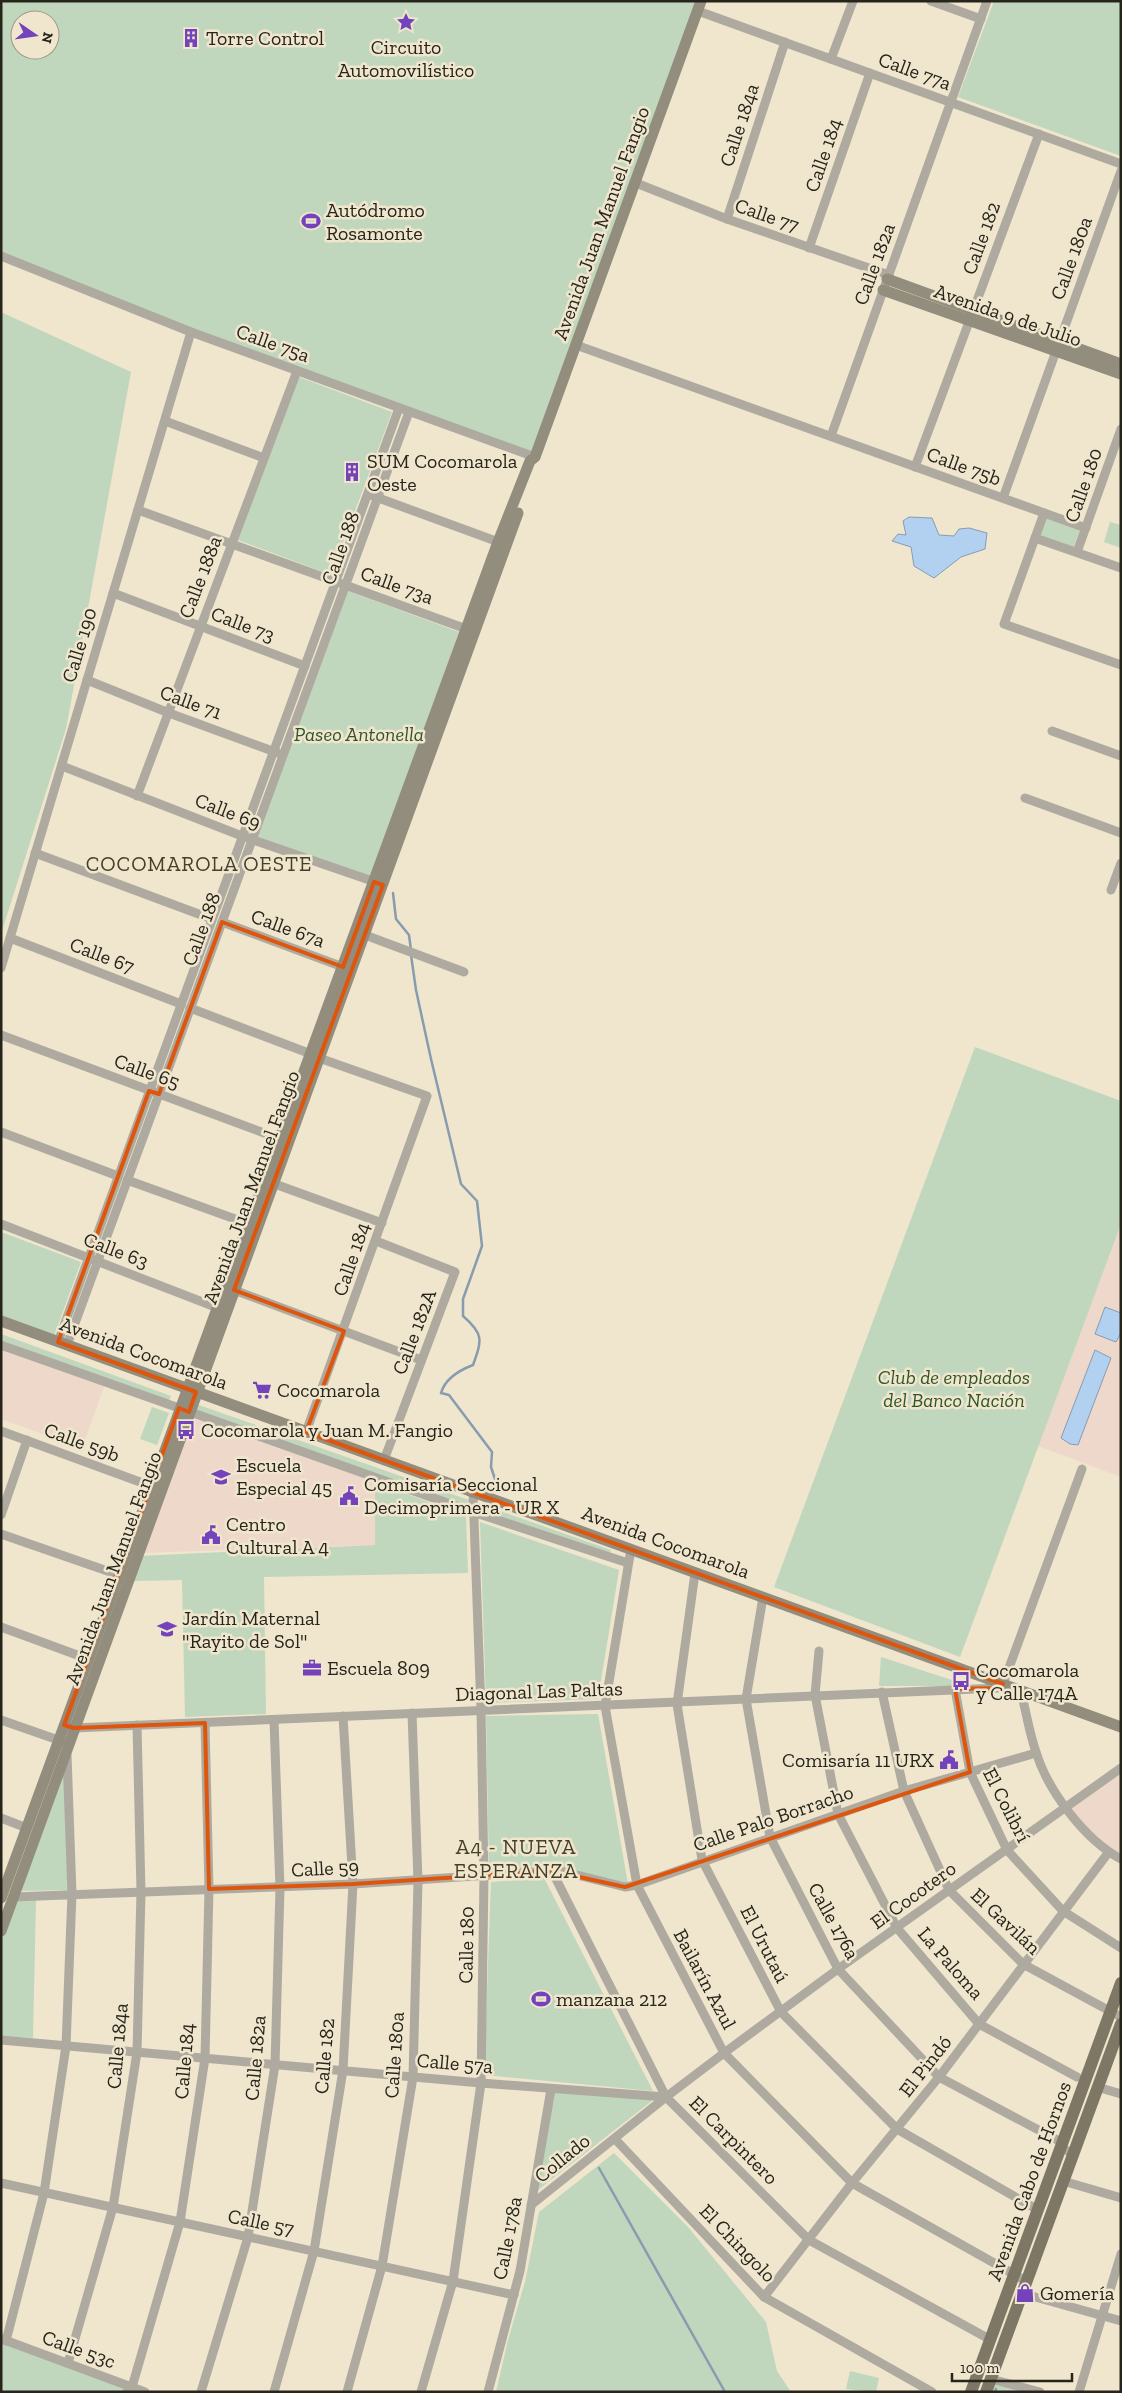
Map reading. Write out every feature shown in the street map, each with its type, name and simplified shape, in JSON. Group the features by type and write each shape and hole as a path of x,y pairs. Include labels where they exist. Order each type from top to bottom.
{"main road":[{"name":"Avenida Juan Manuel Fangio","path":"1,1931 65,1745 88,1659 151,1486 234,1290 315,1056 343,967 378,884 502,544 537,462 535,457 699,6"},
{"name":"Avenida 9 de Julio","path":"886,281 973,310 1121,374"},
{"name":"Avenida 9 de Julio","path":"886,281 969,322 1121,364"},
{"name":"Avenida Juan Manuel Fangio","path":"192,1390 218,1308 280,1139 365,935 378,884"},
{"name":"Avenida Cocomarola","path":"1,1321 1121,1727"},
{"name":"Avenida Juan Manuel Fangio","path":"69,1727 184,1410"},
{"name":"Avenida Juan Manuel Fangio","path":"1,1898 27,1828 65,1745"},
{"name":"Avenida Cabo de Hornos","path":"971,2392 1063,2143 1115,2014 1121,1983"},
{"name":"Avenida Cabo de Hornos","path":"986,2392 1121,2024"}],"street":[{"path":"831,59 853,1"},
{"path":"931,1 981,19"},
{"path":"951,102 987,1"},
{"name":"Calle 77a","path":"699,6 785,42 1121,164"},
{"name":"Calle 184a","path":"727,219 785,42"},
{"name":"Calle 184","path":"809,248 870,73"},
{"name":"Calle 182a","path":"831,436 951,102"},
{"name":"Calle 182","path":"915,467 1038,134"},
{"name":"Calle 180a","path":"1002,498 1121,171"},
{"name":"Calle 77","path":"636,183 727,219 809,248 886,281"},
{"name":"Calle 75a","path":"1,256 191,332 535,457"},
{"name":"Calle 190","path":"1,968 191,332"},
{"name":"Calle 75b","path":"576,345 1086,528"},
{"name":"Calle 188a","path":"137,796 297,370"},
{"name":"Calle 188","path":"62,1343 98,1262 149,1091 399,408"},
{"name":"Calle 188","path":"62,1343 88,1258 159,1094 409,412"},
{"path":"165,421 264,458"},
{"name":"Calle 180","path":"1077,552 1121,429"},
{"path":"368,494 502,544"},
{"name":"Calle 73a","path":"138,510 471,630"},
{"name":"Calle 180","path":"1044,513 1004,624 1121,665"},
{"path":"1035,538 1121,568"},
{"name":"Calle 73","path":"113,593 305,666"},
{"name":"Calle 71","path":"87,680 169,713 283,754"},
{"path":"1052,731 1121,756"},
{"name":"Calle 69","path":"62,766 242,836 378,884"},
{"path":"1025,798 1121,833"},
{"path":"35,854 212,919"},
{"path":"1111,890 1121,863"},
{"name":"Calle 67a","path":"222,922 343,967"},
{"path":"365,935 464,972"},
{"name":"Calle 67","path":"10,938 181,1004"},
{"path":"190,1008 315,1056"},
{"name":"Calle 65","path":"1,1035 280,1139"},
{"name":"Calle 184","path":"306,1432 344,1331 427,1096 315,1056"},
{"path":"1,1132 249,1224"},
{"path":"272,1183 382,1223"},
{"name":"Calle 63","path":"1,1224 218,1308"},
{"name":"Calle 182A","path":"376,1241 455,1272 384,1460"},
{"path":"234,1290 421,1360"},
{"path":"1,1345 473,1512 628,1563"},
{"name":"Calle 59b","path":"1,1431 151,1486"},
{"path":"1,1515 27,1440"},
{"path":"1003,1684 1082,1469"},
{"name":"Calle 180","path":"421,2392 453,2281 481,2084 484,1876 482,1710 473,1492"},
{"path":"1,1534 119,1575"},
{"name":"Bailarín Azul","path":"631,1549 605,1706 636,1885 724,2053 852,2183 1014,2275 1023,2287 1121,2321"},
{"name":"El Urutaú","path":"695,1573 677,1704 702,1860 781,2012 897,2129 1038,2210"},
{"name":"Calle 176a","path":"764,1597 746,1699 770,1837 838,1969 939,2077 1063,2143 1064,2149 1073,2154"},
{"path":"1,1627 88,1659"},
{"name":"La Paloma","path":"819,1651 815,1695 838,1814 897,1928 979,2024 1077,2077"},
{"name":"Diagonal Las Paltas","path":"69,1727 677,1704 815,1695 999,1688 1003,1684"},
{"name":"El Colibrí","path":"955,1689 970,1772 1007,1850 1063,1911 1121,1948"},
{"name":"El Gavilán","path":"882,1692 904,1791 949,1890 1023,1964 1115,2014"},
{"path":"1023,1692 1023,1700 1036,1753 1064,1807 1108,1853 1121,1859"},
{"name":"Calle 180a","path":"347,2392 382,2266 413,2077 418,1881 412,1714"},
{"name":"Calle 182","path":"274,2392 314,2251 343,2070 353,1884 343,1716"},
{"path":"1,1720 65,1745 72,1894 66,2046 44,2193 4,2340"},
{"name":"Calle 182a","path":"201,2392 248,2237 275,2065 280,1888 274,1720"},
{"name":"Calle 184","path":"129,2389 180,2222 206,2058 209,1888 205,1723"},
{"name":"Calle 184a","path":"68,2363 113,2208 137,2052 142,1892 137,1725"},
{"name":"Calle Palo Borracho","path":"636,1885 702,1860 904,1791 1036,1753"},
{"name":"El Cocotero","path":"615,2139 666,2097 838,1969 1121,1768"},
{"path":"1,1818 27,1828"},
{"name":"El Pindó","path":"764,2297 852,2183 939,2077 1108,1853"},
{"name":"Calle 59","path":"13,1897 209,1888 280,1888 418,1881 552,1871 565,1872 625,1887 636,1885"},
{"name":"El Carpintero","path":"552,1871 666,2097 809,2240 991,2340"},
{"name":"Calle 57a","path":"1,2040 481,2084 666,2097"},
{"path":"1097,2087 1121,2094"},
{"name":"Calle 178a","path":"488,2392 514,2295 551,2088"},
{"name":"Collado","path":"531,2205 615,2139"},
{"name":"El Chingolo","path":"615,2139 764,2297 932,2392"},
{"path":"1063,2180 1121,2198"},
{"name":"Calle 57","path":"1,2183 514,2295"},
{"path":"1079,2392 1121,2254"},
{"name":"Calle 53c","path":"4,2340 68,2363 129,2389 145,2392"},
{"path":"991,2379 1040,2392"}],"highlighted area":[{"path":"374,882 383,885 234,1290 344,1331 306,1432 1003,1684 999,1688 955,1689 970,1772 625,1887 552,1871 353,1884 209,1889 205,1723 74,1728 64,1725 179,1408 189,1412 196,1392 58,1342 149,1091 159,1094 222,922 343,967"}],"shaded area":[{"path":"1121,1224 1121,1477 1038,1446"},
{"path":"1,1347 105,1384 82,1448 1,1419"},
{"path":"190,1417 375,1482 376,1545 141,1553"},
{"path":"1121,1768 1121,1856 1109,1849 1064,1807"}],"green space":[{"name":"Autódromo Rosamonte","path":"1,1 701,1 535,457 1,259"},
{"path":"994,1 1121,1 1121,156 958,97"},
{"path":"1,312 131,372 66,729 1,934"},
{"path":"299,377 392,412 331,575 238,540"},
{"path":"1046,518 1080,530 1073,548 1039,536"},
{"path":"1110,522 1121,525 1121,548 1104,542"},
{"name":"Paseo Antonella","path":"348,591 459,632 370,878 258,837"},
{"name":"Club de empleados del Banco Nación","path":"975,1047 1121,1101 1121,1224 960,1657 774,1587"},
{"path":"1,1232 81,1262 54,1336 1,1317"},
{"path":"1,1334 171,1396 169,1401 1,1340"},
{"path":"196,1404 611,1550 609,1556 194,1409"},
{"path":"152,1407 169,1413 157,1445 140,1439"},
{"path":"375,1482 466,1516 468,1573 264,1577 266,1714 185,1717 182,1580 133,1581 140,1556 375,1545"},
{"path":"480,1522 619,1570 598,1699 486,1703"},
{"path":"881,1657 958,1682 957,1686 879,1686"},
{"path":"598,1714 628,1884 547,1867 489,1872 486,1716"},
{"path":"66,1761 69,1890 18,1891"},
{"path":"544,1878 653,2091 484,2075 491,1882"},
{"path":"36,1898 33,2038 1,2036 1,1938 15,1900"},
{"path":"554,2091 653,2100 538,2190"},
{"path":"614,2153 688,2227 766,2322 777,2371 791,2392 496,2392 508,2340 525,2282 539,2212"},
{"path":"1,2342 127,2389 123,2392 1,2392"},
{"path":"850,2371 879,2378 876,2392 846,2389"},
{"path":"994,2384 1028,2392 992,2392"}],"water":[{"path":"909,517 932,518 939,535 954,536 959,529 969,528 987,533 985,549 961,557 934,578 914,566 911,547 892,541 898,534 906,535 903,521"},
{"path":"1105,1307 1121,1313 1121,1333 1116,1342 1095,1334"},
{"path":"1095,1350 1111,1358 1078,1445 1070,1444 1061,1438"}],"waterway":[{"path":"393,893 396,919 409,935 411,950"},
{"path":"411,955 416,990 431,1059 461,1184 477,1201 482,1246 463,1299 463,1316 478,1333 478,1349 473,1365 454,1376 446,1383 441,1393 449,1395 492,1452 491,1467 496,1482"},
{"path":"599,2168 725,2392"}],"place":[{"name":"Circuito Automovilístico","path":"406,22"},
{"name":"Torre Control","path":"191,38"},
{"name":"Autódromo Rosamonte","path":"311,221"},
{"name":"SUM Cocomarola Oeste","path":"352,472"},
{"name":"Cocomarola","path":"262,1390"},
{"name":"Cocomarola y Juan M. Fangio","path":"186,1430"},
{"name":"Escuela Especial 45","path":"221,1477"},
{"name":"Comisaría Seccional Decimoprimera - UR X","path":"349,1496"},
{"name":"Centro Cultural A 4","path":"211,1535"},
{"name":"Jardín Maternal \"Rayito de Sol\"","path":"167,1629"},
{"name":"Escuela 809","path":"312,1668"},
{"name":"Cocomarola y Calle 174A","path":"961,1681"},
{"name":"Comisaría 11 URX","path":"949,1760"},
{"name":"manzana 212","path":"541,1999"},
{"name":"Gomería","path":"1025,2293"}],"district":[{"name":"COCOMAROLA OESTE","path":"199,863"},
{"name":"A4 - NUEVA ESPERANZA","path":"516,1858"}]}
